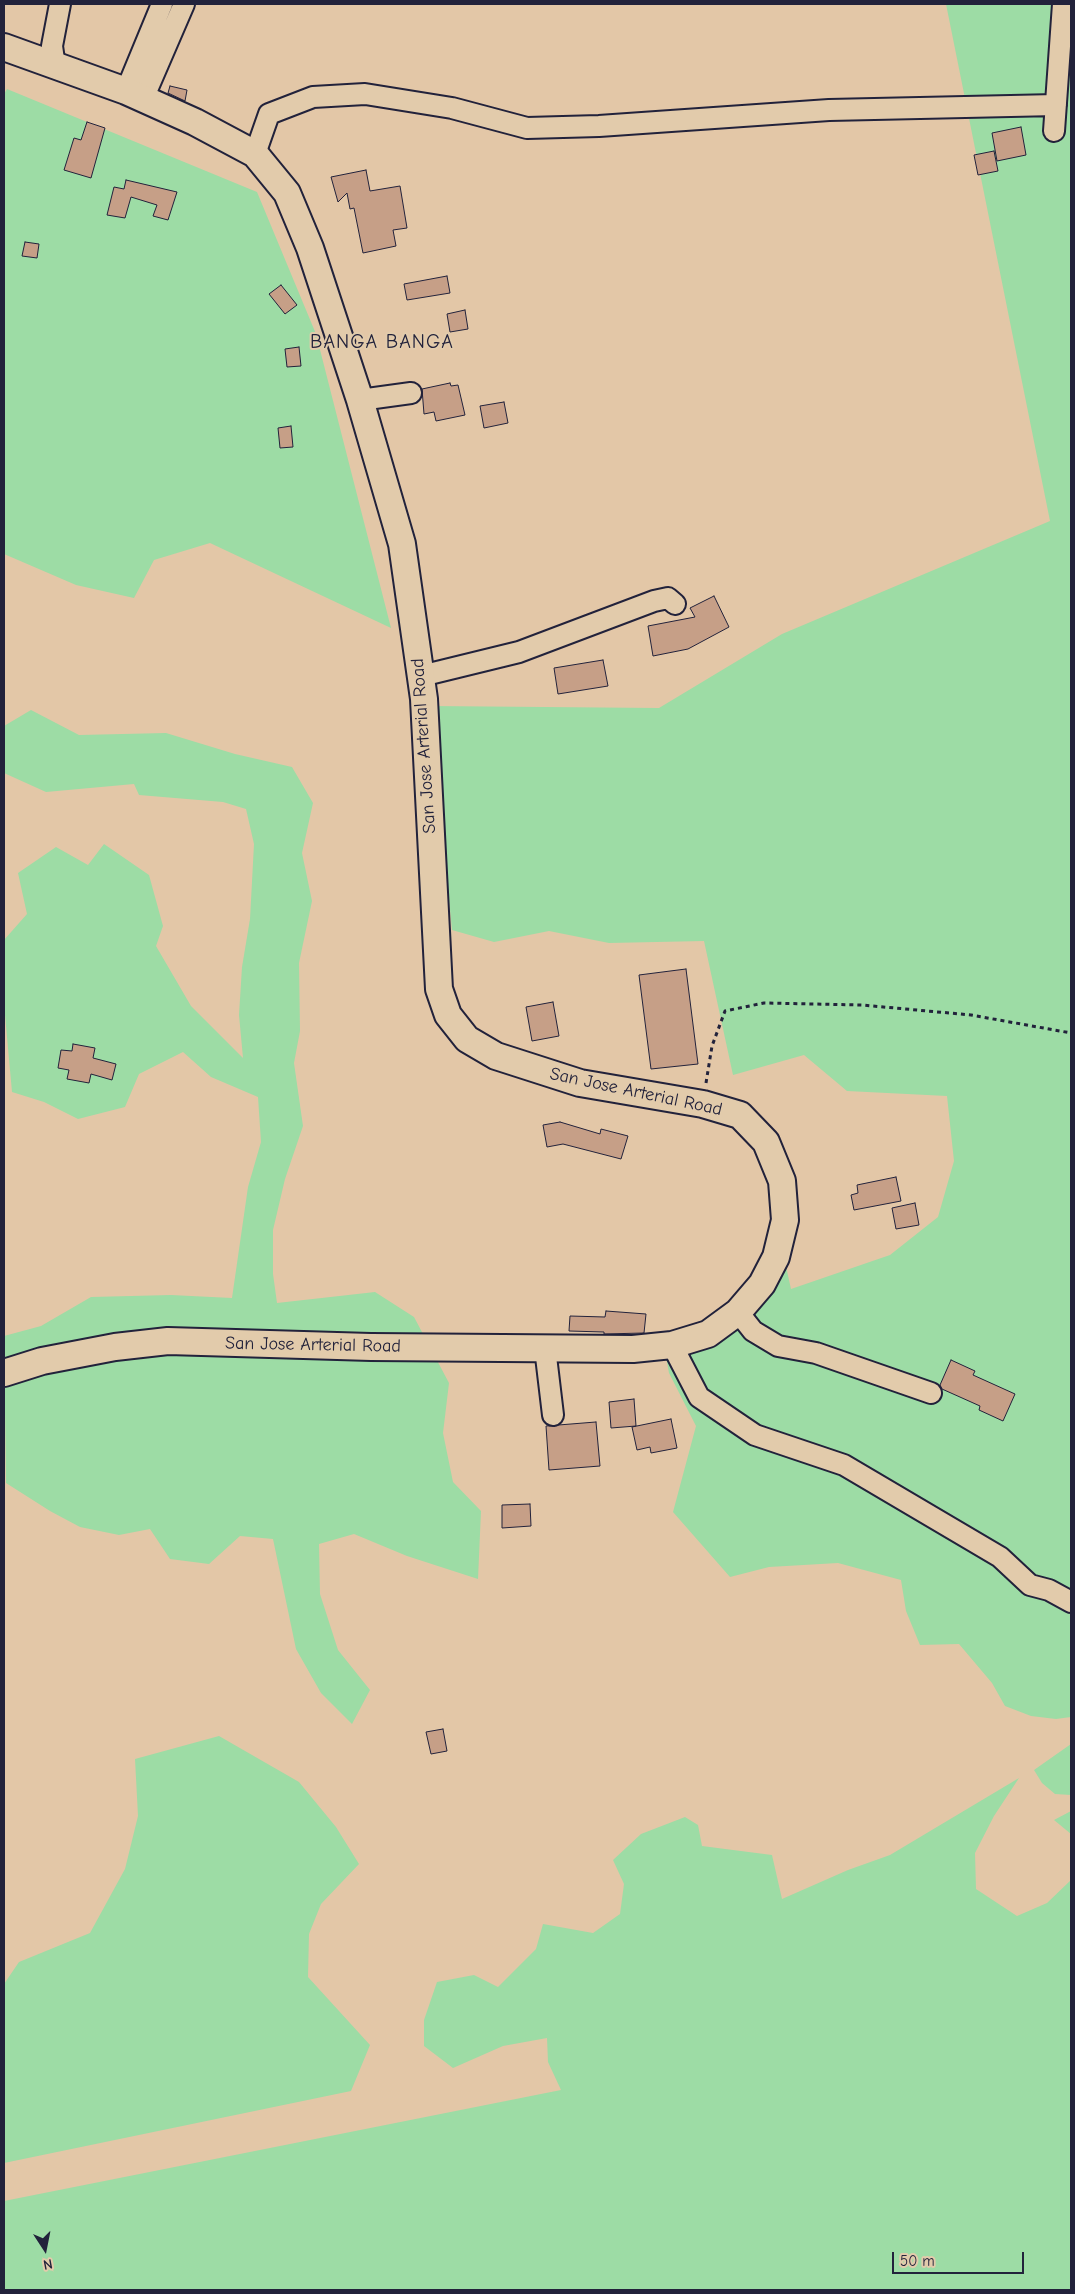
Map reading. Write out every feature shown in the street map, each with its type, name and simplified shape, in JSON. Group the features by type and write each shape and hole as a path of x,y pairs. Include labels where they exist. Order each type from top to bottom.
{"main road":[{"name":"San Jose Arterial Road","path":"4,47 134,95 195,122 255,154 287,193 310,248 360,400 402,544 424,699 439,989 448,1015 467,1039 496,1056 580,1083 703,1104 740,1115 766,1142 782,1181 784,1220 776,1257 762,1284 738,1312 708,1334 672,1345 633,1349 371,1347 168,1341 115,1347 42,1361 4,1373"}],"street":[{"path":"55,67 52,46 60,4"},
{"path":"134,95 162,4"},
{"path":"134,95 184,4"},
{"path":"1054,131 1063,4"},
{"path":"255,154 269,114 313,97 365,94 452,108 527,128 599,126 829,110 1056,105"},
{"path":"360,400 410,393"},
{"path":"420,676 518,652 654,601 668,598 675,604"},
{"path":"738,1312 754,1331 778,1346 816,1353 931,1393"},
{"path":"672,1345 699,1396 755,1435 844,1465 1000,1557 1030,1585 1049,1590 1071,1602"},
{"path":"545,1348 552,1415"}],"path":[{"path":"703,1104 712,1046 725,1011 764,1003 862,1005 971,1015 1071,1034"}],"green space":[{"path":"946,4 1071,4 1071,1717 1056,1719 1031,1716 1005,1706 992,1683 959,1644 920,1645 906,1611 901,1580 838,1563 769,1567 730,1577 673,1512 696,1426 669,1373 664,1346 708,1334 780,1239 791,1289 890,1255 938,1217 954,1161 947,1096 847,1091 804,1055 733,1075 704,941 609,943 549,931 494,942 452,930 430,706 659,708 782,634 1050,521"},
{"path":"7,89 257,192 316,334 391,628 210,543 154,560 134,598 76,585 4,554 4,94"},
{"path":"31,710 79,735 166,733 235,754 292,767 313,803 302,853 312,901 299,963 300,1031 294,1063 303,1126 285,1179 273,1230 273,1274 277,1303 375,1292 414,1317 449,1383 443,1433 453,1482 481,1511 478,1579 407,1556 354,1534 319,1544 320,1594 338,1650 370,1690 352,1724 321,1693 296,1649 273,1539 240,1536 209,1564 170,1559 150,1529 119,1535 80,1527 50,1511 6,1483 4,1336 41,1326 91,1297 171,1295 232,1298 248,1187 261,1142 258,1097 211,1077 183,1052 139,1074 125,1107 78,1119 44,1102 12,1092 4,1004 4,940 27,914 18,873 56,847 88,865 104,844 149,875 163,926 156,946 191,1006 243,1058 239,1015 242,967 250,919 254,844 246,809 223,802 139,795 134,784 46,792 4,773 4,726"},
{"path":"219,1736 299,1782 336,1827 359,1864 321,1904 309,1934 308,1977 370,2045 351,2091 4,2163 4,1984 19,1962 90,1933 125,1869 138,1816 135,1759"},
{"path":"1071,1744 1071,1795 1055,1794 1042,1783 1034,1770"},
{"path":"1019,1778 994,1816 975,1853 976,1889 1017,1916 1047,1903 1071,1880 1071,2290 4,2290 4,2201 561,2090 548,2062 547,2038 503,2046 453,2068 424,2046 424,2020 437,1982 474,1975 498,1987 536,1949 543,1924 593,1933 620,1914 624,1884 613,1860 641,1834 685,1817 698,1825 702,1846 772,1855 782,1899 848,1870 890,1855"},
{"path":"1071,1811 1071,1834 1054,1820"}],"building":[{"path":"170,86 187,90 185,101 168,93"},
{"path":"87,122 105,128 91,178 64,170 74,138 81,140"},
{"path":"1021,127 1026,155 997,161 992,133"},
{"path":"994,151 998,171 978,175 974,155"},
{"path":"366,170 370,191 400,186 407,228 393,230 396,246 363,253 354,208 350,209 347,193 338,202 331,177"},
{"path":"126,180 177,192 168,220 153,216 157,205 131,197 125,218 107,215 114,187 124,189"},
{"path":"25,242 39,244 37,258 22,256"},
{"path":"447,276 450,293 407,300 404,284"},
{"path":"281,285 297,305 285,314 269,294"},
{"path":"465,310 468,329 450,332 447,314"},
{"path":"299,347 301,366 287,367 285,349"},
{"path":"450,383 451,386 458,385 465,415 436,421 434,412 424,414 422,389"},
{"path":"504,402 508,423 484,428 480,406"},
{"path":"291,426 293,447 280,448 278,428"},
{"path":"714,596 729,627 688,649 653,656 648,626 695,617 690,608"},
{"path":"603,660 608,686 558,694 554,668"},
{"path":"686,969 698,1064 651,1069 639,975"},
{"path":"553,1002 559,1036 532,1041 526,1007"},
{"path":"73,1044 95,1048 93,1058 116,1064 112,1080 91,1074 89,1083 67,1079 69,1070 58,1068 61,1050 72,1051"},
{"path":"560,1122 600,1134 601,1129 628,1136 621,1159 563,1144 547,1147 543,1125"},
{"path":"896,1177 901,1201 854,1210 851,1195 858,1193 857,1185"},
{"path":"915,1203 919,1225 896,1229 892,1208"},
{"path":"606,1311 646,1314 644,1333 604,1334 604,1332 569,1331 570,1316 605,1317"},
{"path":"951,1360 975,1371 973,1375 1015,1394 1003,1421 979,1410 980,1406 942,1389 940,1385"},
{"path":"634,1399 636,1426 611,1428 609,1402"},
{"path":"671,1419 677,1448 651,1453 650,1447 637,1450 632,1427"},
{"path":"596,1422 600,1466 549,1470 546,1426"},
{"path":"530,1504 531,1526 502,1528 502,1505"},
{"path":"443,1729 447,1751 431,1754 426,1732"}],"district":[{"name":"BANGA BANGA","path":"382,342"}]}
